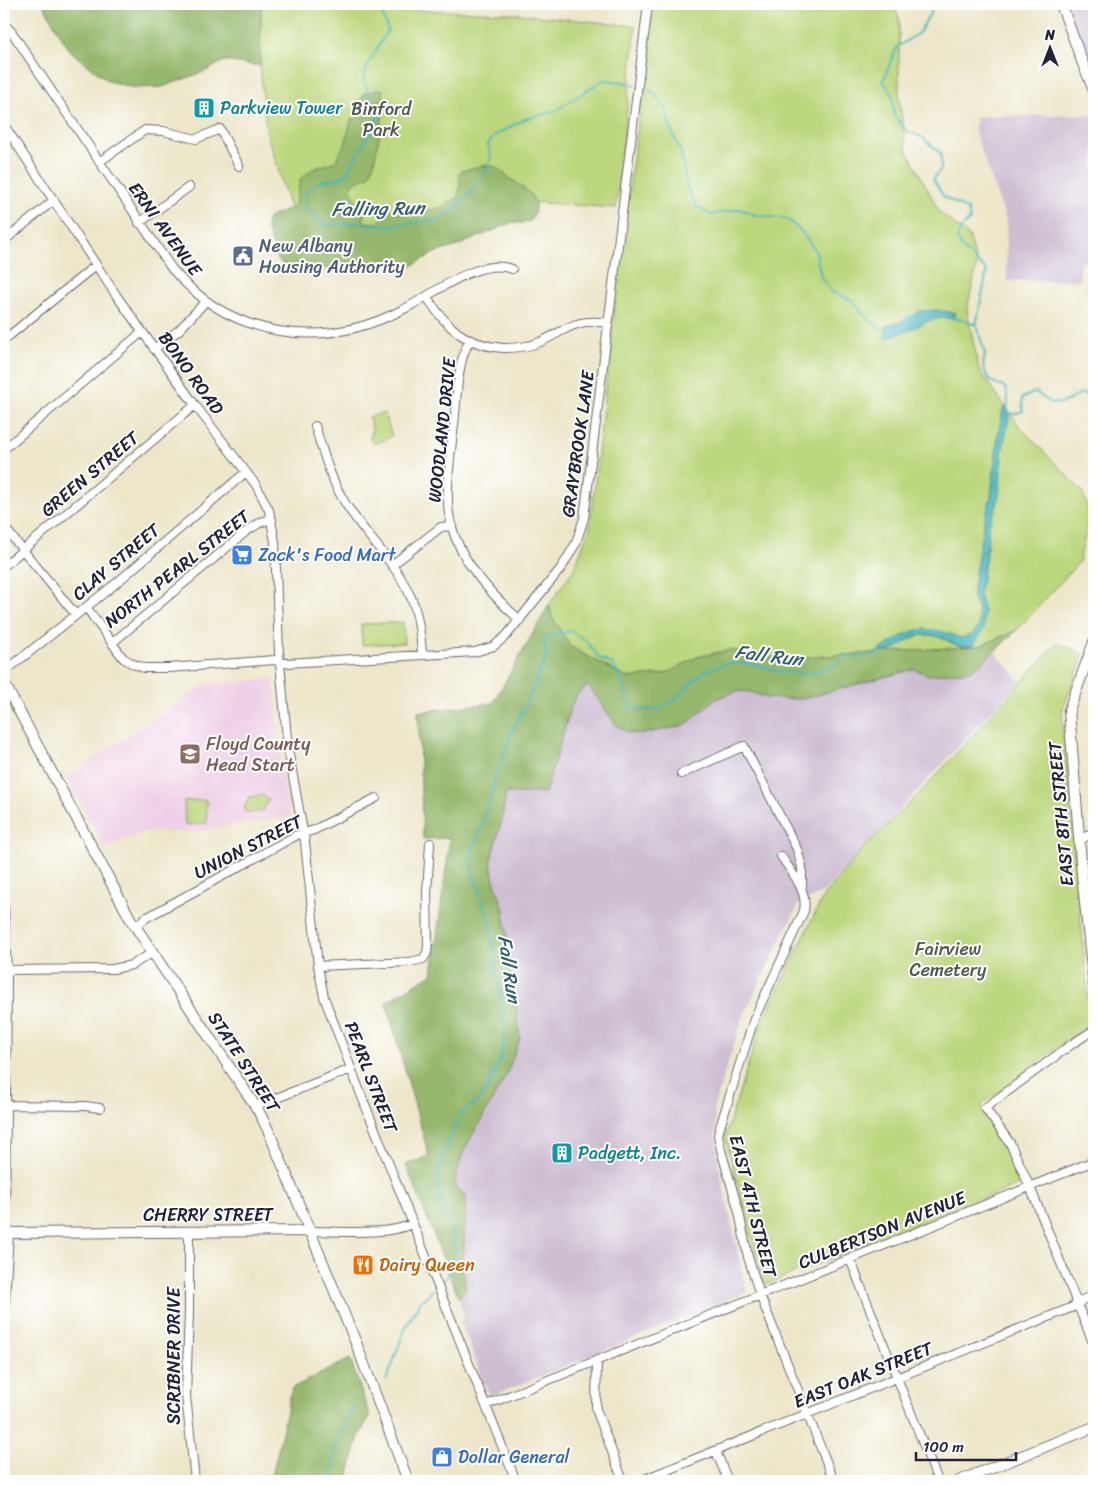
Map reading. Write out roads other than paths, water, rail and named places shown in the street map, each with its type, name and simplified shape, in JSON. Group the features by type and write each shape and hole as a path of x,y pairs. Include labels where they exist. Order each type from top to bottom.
{"main road":[{"path":"1062,4 1094,90"},
{"name":"EAST 8TH STREET","path":"1094,642 1069,710 1094,986"},
{"name":"STATE STREET","path":"4,684 136,927 256,1106 269,1132 356,1343 408,1481"},
{"name":"CHERRY STREET","path":"6,1233 310,1231"},
{"path":"959,1481 1094,1427"}],"street":[{"name":"GRAYBROOK LANE","path":"112,642 123,658 144,668 169,668 274,660 281,663 485,650 501,641 520,620 562,567 581,531 587,503 624,206 635,96 648,4"},
{"name":"ERNI AVENUE","path":"4,24 11,31 139,223 172,269 187,286 225,313 248,324 285,332 315,334 338,332 368,325 403,310 456,280 487,267 498,266 512,269"},
{"name":"BONO ROAD","path":"5,128 142,332 246,472 266,505 272,520 275,542 281,663"},
{"path":"99,162 145,130 163,131 196,139 220,129 239,166"},
{"path":"139,223 189,187"},
{"path":"4,241 54,200"},
{"path":"4,340 96,265"},
{"path":"427,297 447,324 456,332 470,340 488,346 523,347 542,341 580,322 608,323"},
{"path":"154,349 179,330 206,301"},
{"path":"4,449 142,332"},
{"name":"WOODLAND DRIVE","path":"470,340 464,353 452,439 448,502 452,526 462,552 474,570 500,601 520,620"},
{"name":"GREEN STREET","path":"4,566 195,405"},
{"path":"316,426 327,464 343,500 392,565 413,603 420,633 422,654"},
{"name":"CLAY STREET","path":"4,672 86,607 246,472"},
{"name":"NORTH PEARL STREET","path":"86,607 112,642 248,530 261,522 272,520"},
{"path":"392,565 441,527 452,526"},
{"path":"4,527 76,615"},
{"name":"PEARL STREET","path":"281,663 288,749 303,832 318,966 324,997 412,1224 444,1299 516,1481"},
{"path":"681,774 744,746 798,852 802,867 802,888"},
{"name":"UNION STREET","path":"136,927 144,919 303,832 322,826 376,798"},
{"path":"4,807 4,818"},
{"path":"1080,842 1094,831"},
{"path":"318,966 410,962 423,959 427,953 428,946 428,867 430,844"},
{"name":"EAST 4TH STREET","path":"781,856 802,888 805,900 804,912 754,1019 718,1134 739,1212 748,1257 760,1295 834,1481"},
{"path":"4,907 6,1233 4,1316"},
{"path":"5,970 113,969 132,965 152,953"},
{"path":"1094,1030 985,1108 1010,1143 1030,1187 1094,1346"},
{"path":"256,1106 351,1069"},
{"path":"5,1105 85,1106 100,1108"},
{"name":"CULBERTSON AVENUE","path":"486,1405 1094,1161"},
{"name":"CHERRY STREET","path":"310,1231 390,1230 404,1228 412,1224"},
{"name":"SCRIBNER DRIVE","path":"189,1231 186,1396 194,1481"},
{"path":"850,1259 938,1481"},
{"name":"EAST OAK STREET","path":"640,1481 1078,1305 1082,1300 1094,1295"},
{"path":"598,1360 596,1409 623,1481"},
{"path":"716,1451 728,1481"}],"water":[{"path":"937,310 955,313 953,319 935,319 885,339 886,326 899,323 920,311"},
{"path":"1004,405 1010,413 1002,452 997,505 989,524 987,549 979,595 984,611 984,628 975,644 967,646 956,645 934,636 921,635 893,649 877,652 916,630 935,630 961,638 973,634 979,625 978,609 973,598 973,586 984,521 991,496 998,433"}],"waterway":[{"name":"Falling Run","path":"389,4 383,16 388,30 367,66 364,81 378,119 345,177 322,181 306,192 305,208 325,225 358,223 387,226 440,220 467,197 486,172 491,158 488,144 494,136 525,119 555,111 603,80 624,82 635,86"},
{"name":"Fall Run","path":"933,4 932,10 919,33 897,47 883,81 892,93 894,115 907,131 922,137 941,154 941,169 933,179 944,197 968,210 970,220 962,227 957,238 961,247 987,271 976,325 985,353 983,367 989,380 1006,388 1007,411"},
{"name":"Falling Run","path":"639,87 652,91 666,108 670,128 681,152 687,188 697,207 711,215 740,209 755,215 787,219 802,232 816,252 821,278 833,293 852,300 865,316 882,330 886,330"},
{"name":"Falling Run","path":"951,318 961,319 976,325"},
{"path":"1008,413 1015,414 1023,411 1022,398 1036,392 1048,401 1057,404 1068,401 1081,393 1094,398"},
{"name":"Fall Run","path":"441,1283 447,1277 456,1253 451,1229 439,1198 438,1176 443,1153 463,1112 479,1100 488,1086 501,1057 505,1028 490,922 469,862 474,842 483,823 496,776 515,724 526,704 547,655 544,647 546,639 556,634 572,631 587,642 599,658 613,665 623,683 630,706 635,709 659,710 676,699 688,685 705,671 727,663 753,664 781,672 810,674 829,668 846,656 868,657 881,652"},
{"name":"Fall Run","path":"387,1379 406,1326 421,1301 435,1288"},
{"name":"Fall Run","path":"331,1481 333,1461 340,1434 354,1407"}],"place":[{"name":"Parkview Tower","path":"204,108"},
{"name":"New Albany Housing Authority","path":"243,256"},
{"name":"Zack's Food Mart","path":"242,555"},
{"name":"Floyd County Head Start","path":"190,754"},
{"name":"Padgett, Inc.","path":"562,1153"},
{"name":"Dairy Queen","path":"363,1265"},
{"name":"Dollar General","path":"442,1457"}],"park label":[{"name":"Binford Park","path":"381,119"},
{"name":"Fairview Cemetery","path":"948,960"}]}
